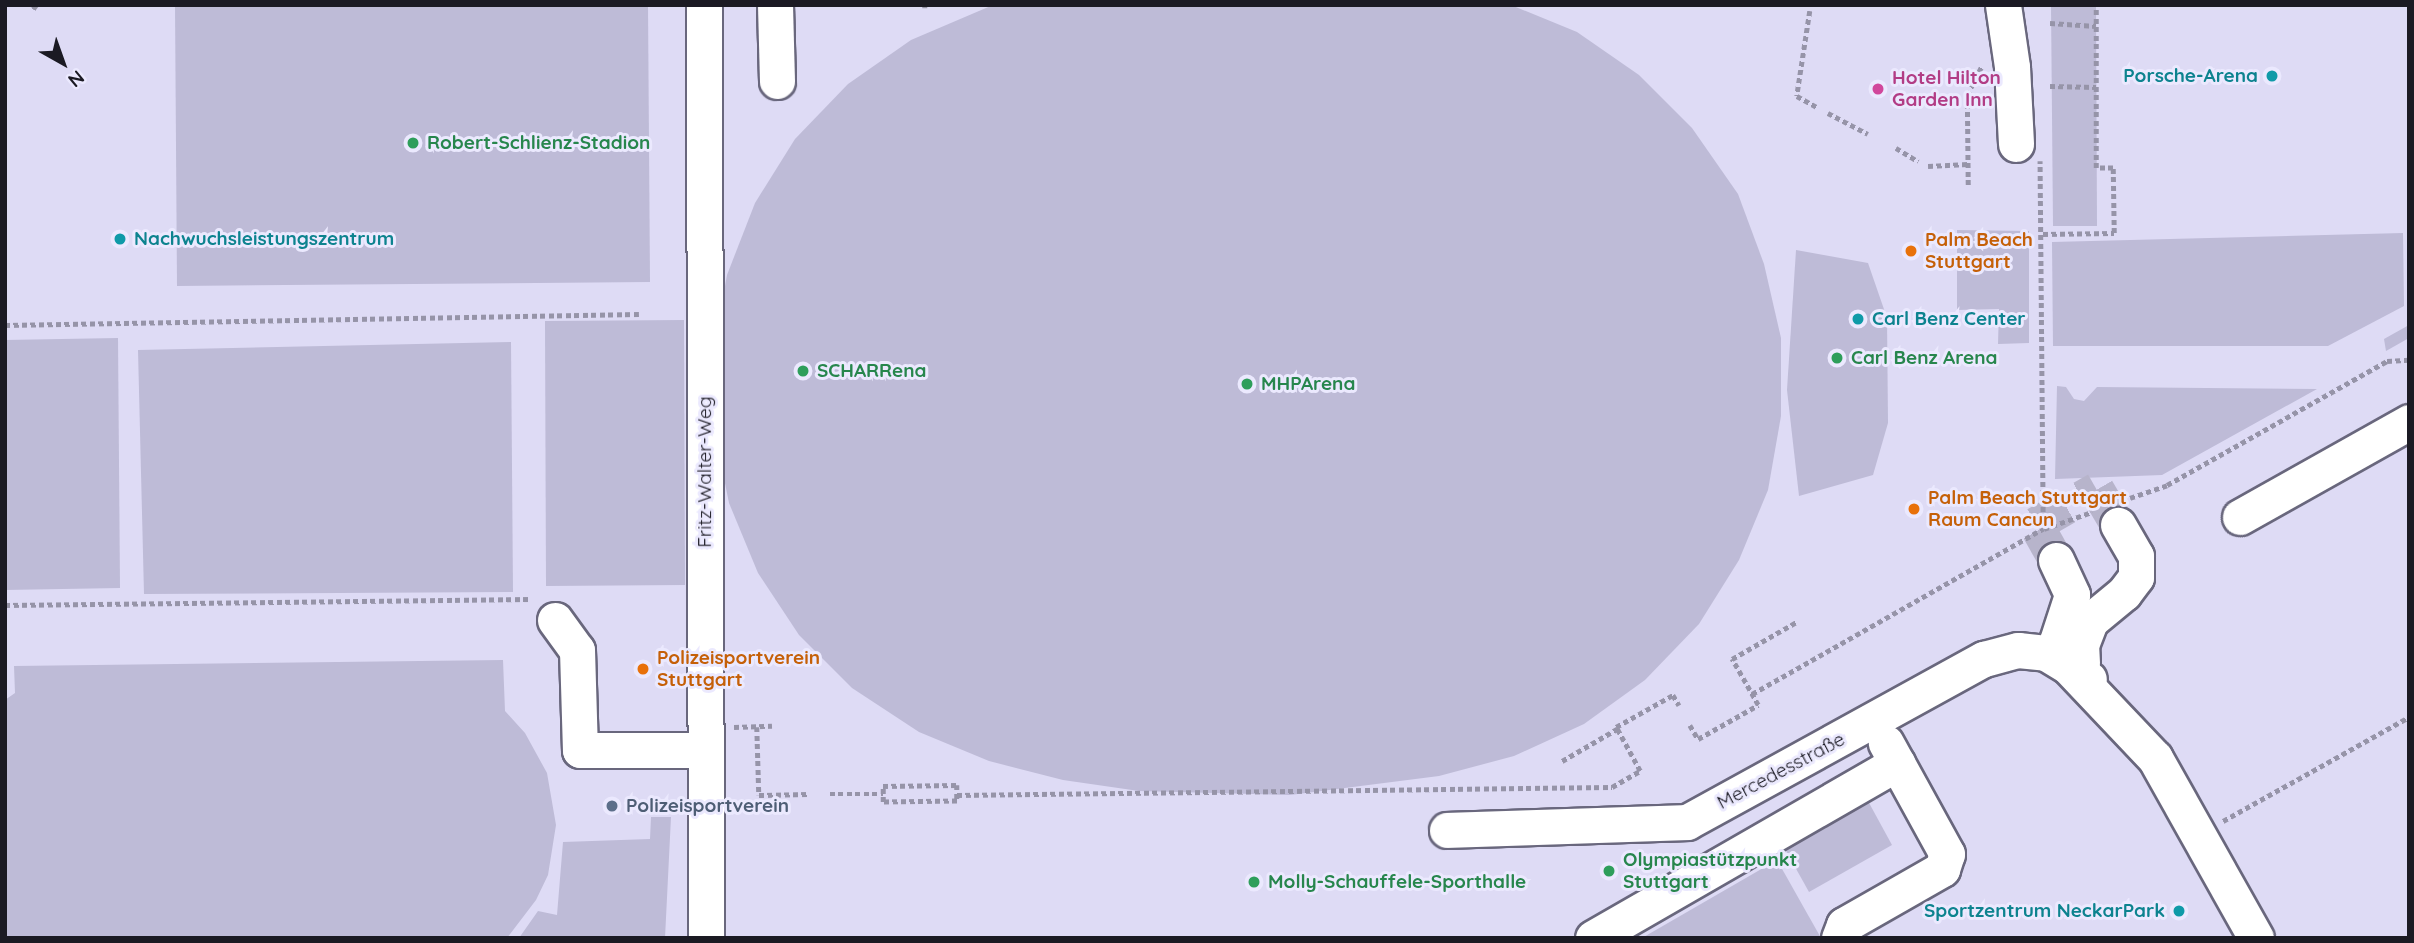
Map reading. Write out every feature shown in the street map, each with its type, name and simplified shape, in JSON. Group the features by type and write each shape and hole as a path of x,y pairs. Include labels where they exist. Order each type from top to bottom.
{"street":[{"name":"Fritz-Walter-Weg","path":"704,5 706,938"},
{"path":"775,5 777,81"},
{"path":"2003,5 2012,67 2016,144"},
{"path":"2240,517 2409,422"},
{"path":"2095,688 2081,657 2084,634 2097,612 2131,585 2138,566 2118,525"},
{"path":"2056,560 2072,595 2057,641 2060,658 2095,688 2155,758 2256,938"},
{"path":"543,609 571,635 577,650 580,750 705,739"},
{"name":"Mercedesstraße","path":"1447,830 1686,822 1875,722 1984,659 2018,650 2060,658"},
{"path":"1839,938 1844,925 1942,869 1947,854 1875,722"},
{"path":"1593,938 1897,763"}],"path":[{"path":"2043,234 2114,233 2113,168 2096,168 2096,5"},
{"path":"1810,11 1797,96 1819,108"},
{"path":"2050,23 2096,26"},
{"path":"2050,86 2096,87"},
{"path":"1967,94 1968,185"},
{"path":"1829,113 1868,134"},
{"path":"1896,148 1918,161"},
{"path":"1928,166 1968,164"},
{"path":"1752,694 2043,529 2041,172"},
{"path":"5,325 639,314"},
{"path":"2167,485 2387,360 2409,360"},
{"path":"5,605 543,609"},
{"path":"1690,725 1698,739 1758,705 1732,659 1798,621"},
{"path":"1562,761 1673,695 1679,705"},
{"path":"2200,838 2409,717"},
{"path":"705,739 772,726"},
{"path":"757,727 759,795 808,794"},
{"path":"957,795 1612,787 1640,771 1617,729"},
{"path":"957,785 957,795 957,801 883,802 883,786 957,785"},
{"path":"830,794 883,794"}],"shaded area":[{"name":"Robert-Schlienz-Stadion","path":"175,5 648,5 650,282 177,286"},
{"name":"MHPArena","path":"993,5 1511,5 1577,32 1639,75 1692,128 1738,194 1764,264 1781,338 1781,416 1768,490 1739,560 1699,624 1645,680 1584,724 1514,756 1439,776 1290,795 1139,791 1063,780 989,761 919,732 852,688 799,635 758,573 729,503 714,429 713,351 727,275 755,203 795,139 848,84 911,40"},
{"path":"2051,5 2096,5 2097,226 2053,226"},
{"path":"1957,230 2029,231 2029,343 1998,344 1999,309 1957,310"},
{"path":"2403,233 2404,306 2328,346 2053,346 2052,242"},
{"name":"Carl Benz Arena","path":"1796,250 1868,263 1887,318 1888,423 1873,475 1799,496 1787,390"},
{"path":"684,320 685,585 546,586 545,321"},
{"path":"2409,325 2409,338 2386,351 2384,339"},
{"path":"118,338 120,588 5,590 5,340"},
{"path":"511,342 513,592 144,594 138,350"},
{"path":"2057,386 2066,387 2074,399 2084,401 2097,387 2317,389 2162,475 2055,479"},
{"path":"503,660 505,711 525,733 547,773 556,825 548,875 536,900 507,938 5,938 5,700 15,693 14,666"},
{"path":"1868,801 1892,845 1809,892 1785,849"},
{"path":"651,817 671,817 665,938 519,938 538,911 557,915 563,842 650,839"},
{"path":"1777,860 1821,938 1642,938"}],"tunnel":[{"path":"2056,560 2036,524 2097,489 2118,525"}],"place":[{"name":"Porsche-Arena","path":"2272,76"},
{"name":"Hotel Hilton Garden Inn","path":"1878,89"},
{"name":"Robert-Schlienz-Stadion","path":"413,143"},
{"name":"Nachwuchsleistungszentrum","path":"120,239"},
{"name":"Palm Beach Stuttgart","path":"1911,251"},
{"name":"Carl Benz Center","path":"1858,319"},
{"name":"Carl Benz Arena","path":"1837,358"},
{"name":"SCHARRena","path":"803,371"},
{"name":"MHPArena","path":"1247,384"},
{"name":"Palm Beach Stuttgart Raum Cancun","path":"1914,509"},
{"name":"Polizeisportverein Stuttgart","path":"643,669"},
{"name":"Polizeisportverein","path":"612,806"},
{"name":"Olympiastützpunkt Stuttgart","path":"1609,871"},
{"name":"Molly-Schauffele-Sporthalle","path":"1254,882"},
{"name":"Sportzentrum NeckarPark","path":"2179,911"}]}
